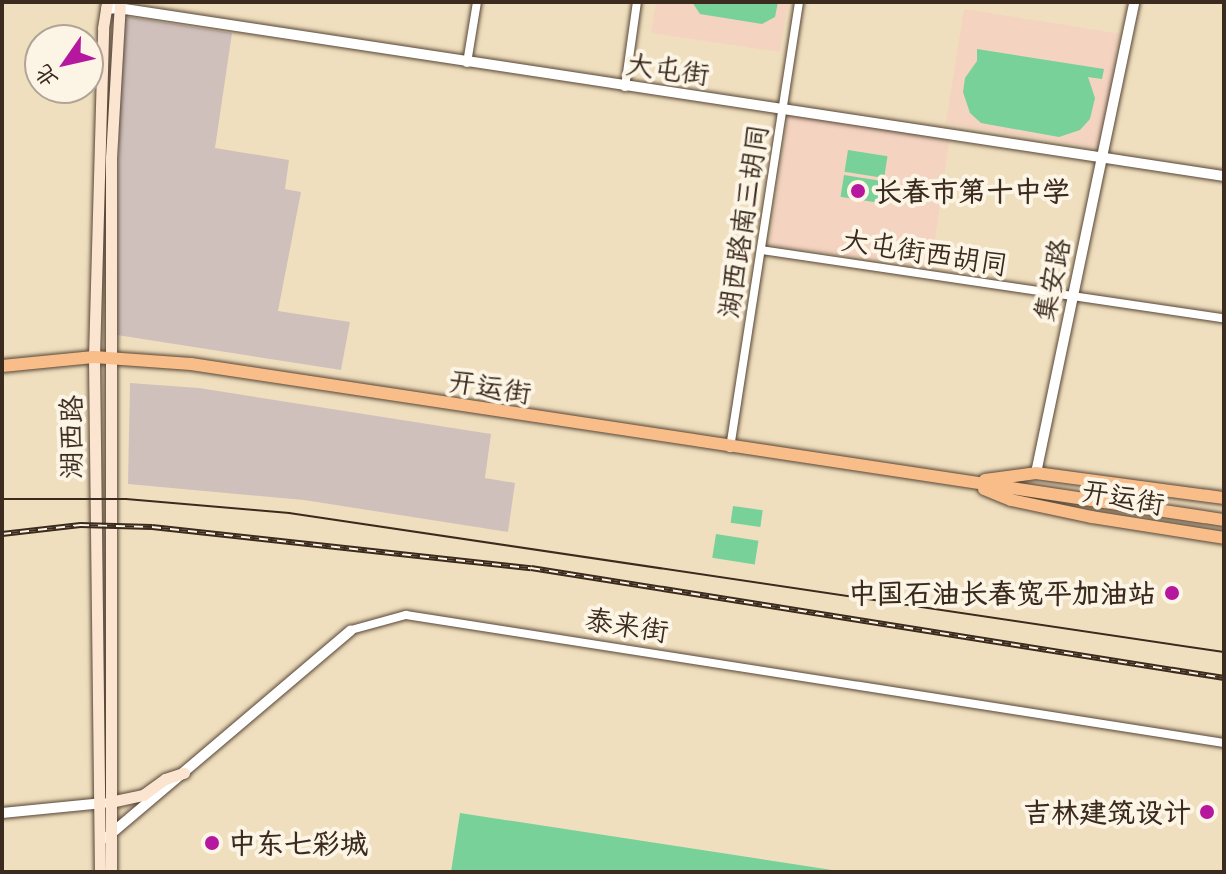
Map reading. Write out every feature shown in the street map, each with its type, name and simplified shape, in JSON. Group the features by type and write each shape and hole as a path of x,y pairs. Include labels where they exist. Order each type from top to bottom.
{"main road":[{"name":"湖西路","path":"100,872 94,357 113,5"},
{"name":"湖西路","path":"111,872 113,5"},
{"name":"开运街","path":"2,366 94,357 191,364 730,448 1224,520"},
{"name":"开运街","path":"970,483 1036,473 1224,498"},
{"name":"开运街","path":"970,483 1011,500 1224,538"},
{"path":"110,802 143,795 165,779 184,773"}],"street":[{"path":"467,63 477,2"},
{"path":"625,87 637,2"},
{"name":"湖西路南三胡同","path":"730,448 799,2"},
{"name":"集安路","path":"1036,473 1134,2"},
{"name":"大屯街","path":"113,5 467,63 1224,176"},
{"name":"大屯街西胡同","path":"761,250 1224,318"},
{"name":"泰来街","path":"99,844 351,630 406,615 1224,743"},
{"path":"2,813 110,802"}],"shaded area":[{"path":"656,2 788,2 780,52 651,33"},
{"name":"长春市第十中学","path":"964,9 1119,34 1101,148 946,124"},
{"path":"129,17 232,33 215,148 289,160 285,189 301,192 278,311 350,322 341,370 117,335 119,106 124,20"},
{"name":"长春市第十中学","path":"788,115 949,138 931,267 770,245"},
{"path":"130,383 199,388 491,434 485,478 515,483 508,532 304,500 128,484"}],"green space":[{"path":"692,2 778,2 775,17 762,24 700,14"},
{"path":"977,49 1104,69 1102,79 1088,77 1095,98 1090,119 1080,130 1059,137 981,123 970,113 963,92 965,78 977,61"},
{"path":"848,150 888,156 884,178 845,172"},
{"path":"844,175 884,181 880,203 841,197"},
{"path":"733,506 763,510 760,527 731,523"},
{"path":"716,534 758,541 755,564 712,558"},
{"path":"460,813 845,872 451,872"}],"tram line":[{"path":"2,499 126,499 289,513 1224,652"}],"railway":[{"path":"2,534 80,525 152,527 531,568 1224,678"}],"place":[{"name":"长春市第十中学","path":"858,191"},
{"name":"中国石油长春宽平加油站","path":"1172,593"},
{"name":"吉林建筑设计","path":"1207,812"},
{"name":"中东七彩城","path":"212,843"}]}
